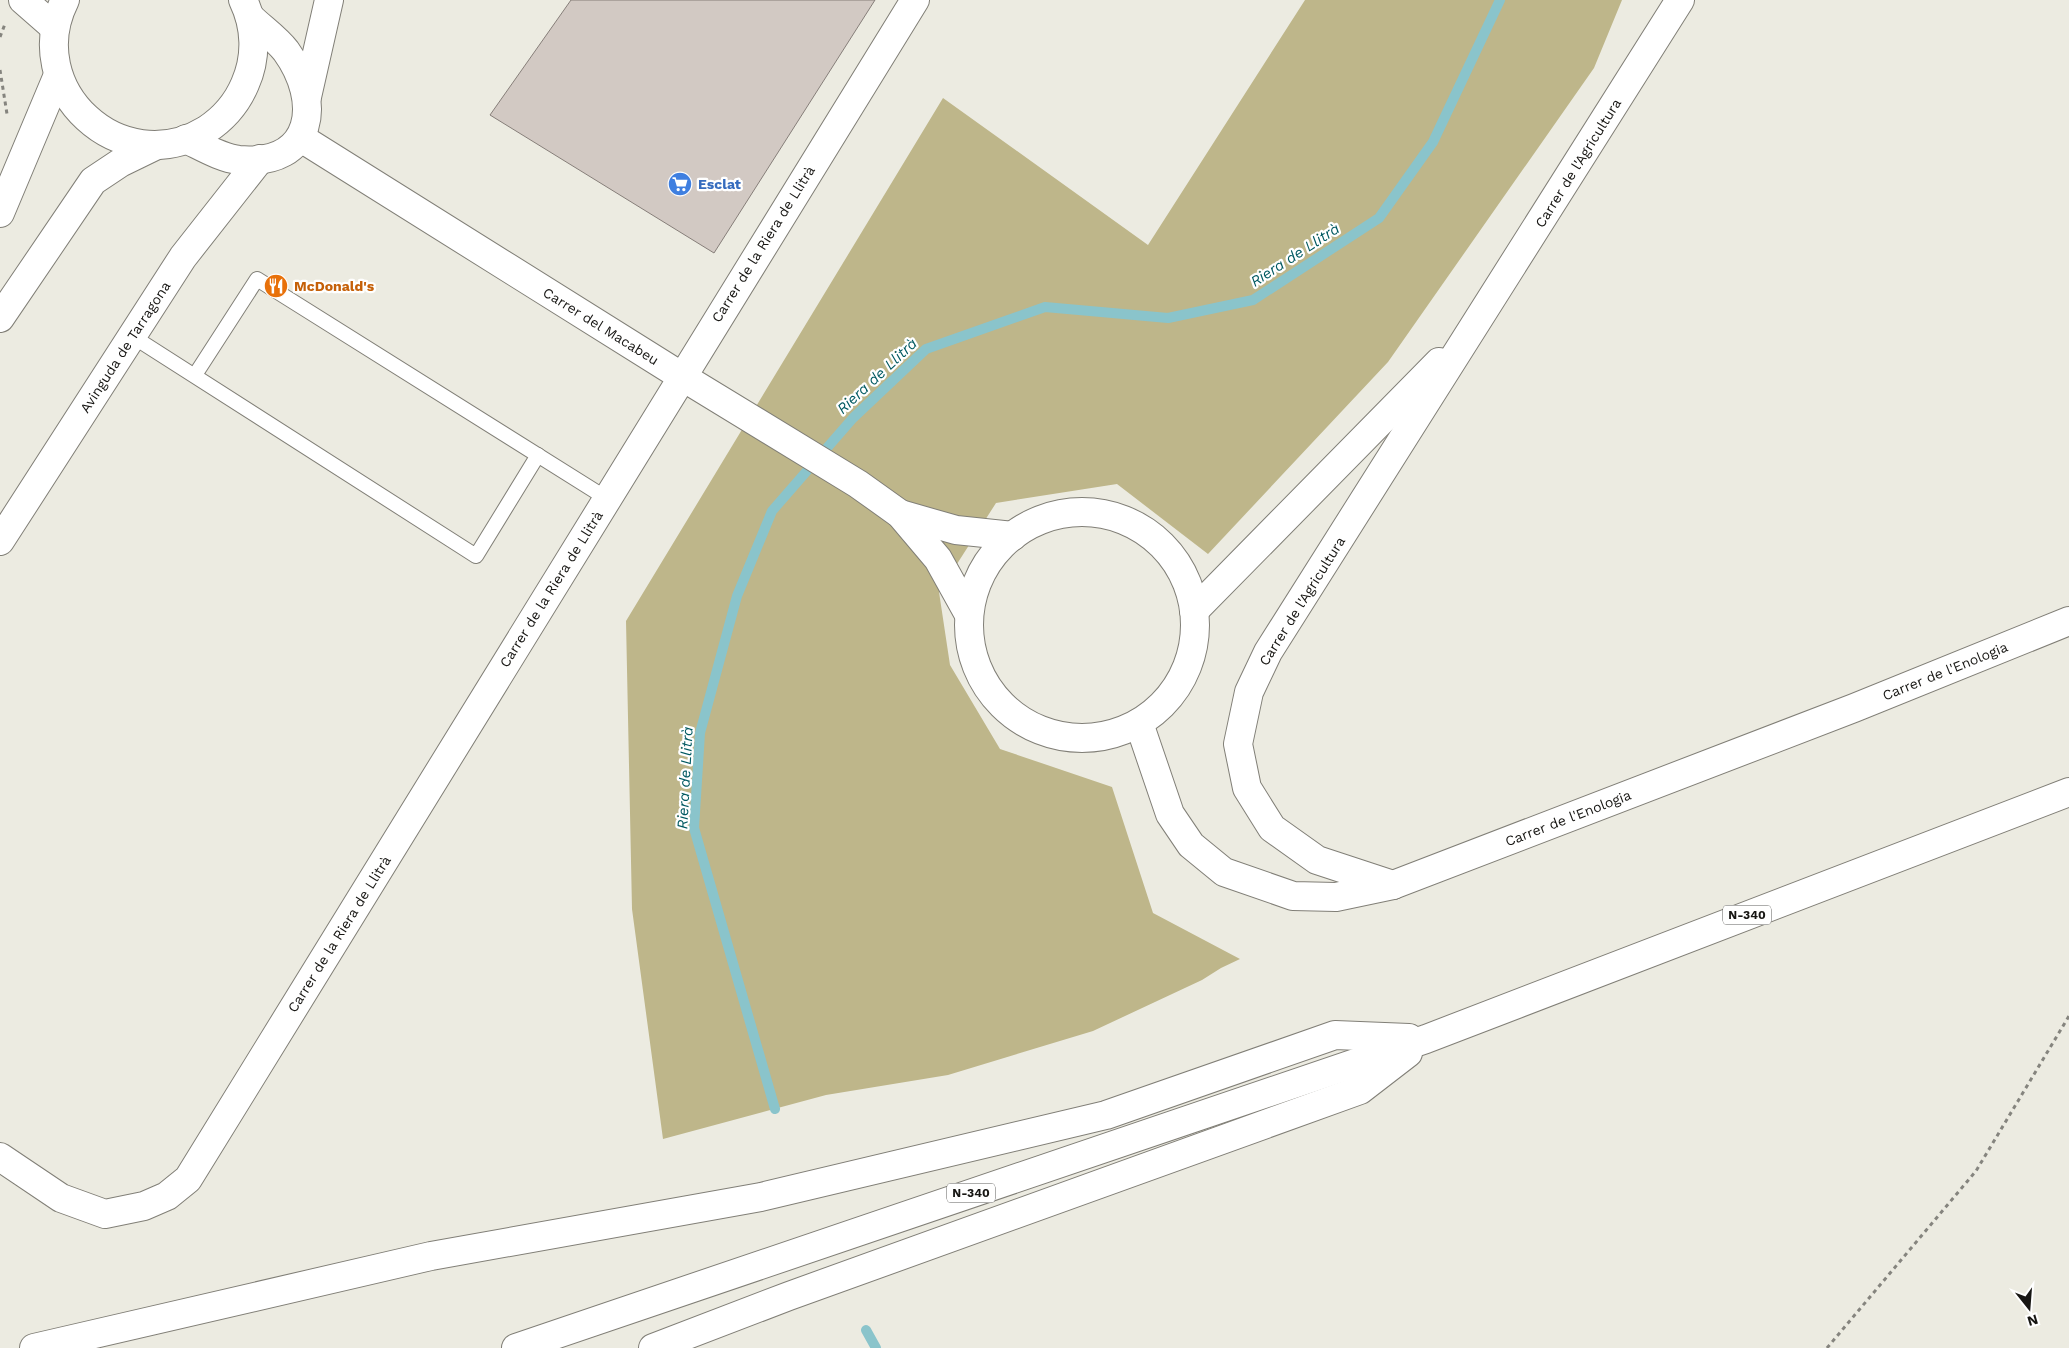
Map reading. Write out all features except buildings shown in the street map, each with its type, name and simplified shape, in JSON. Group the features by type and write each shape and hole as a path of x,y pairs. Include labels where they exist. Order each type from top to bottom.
{"main road":[{"path":"22,0 56,28"},
{"path":"65,0 56,28 54,52 58,75 77,109 96,126 119,139 157,145"},
{"path":"307,97 329,0"},
{"name":"Carrer de la Riera de Llitrà","path":"0,1157 60,1198 105,1214 144,1206 167,1196 188,1179 681,376 915,0"},
{"name":"Carrer de l'Agricultura","path":"1393,884 1317,860 1272,828 1247,788 1238,744 1249,692 1268,652 1476,326 1680,0"},
{"path":"186,139 221,156 239,160 260,159 281,154 301,138 308,110 307,97 297,70 285,50 246,8"},
{"path":"0,318 93,181 120,163 157,145 186,139 200,133 225,115 242,90 250,69 254,46 246,8"},
{"path":"0,213 58,75"},
{"name":"Carrer del Macabeu","path":"301,138 761,426 858,484 900,514 938,560 968,614"},
{"name":"Avinguda de Tarragona","path":"0,541 183,257 260,159"},
{"name":"Carrer de l'Agricultura","path":"1194,610 1476,326"},
{"path":"1067,513 1096,513 1125,520 1151,535 1172,556 1187,582 1194,610 1194,644 1184,675 1165,703 1139,723 1106,736 1070,738 1036,729 1005,710 983,682 970,649 968,614 976,584 991,557 1013,536 1038,521 1067,513"},
{"name":"Carrer del Macabeu","path":"900,514 956,530 1013,536"},
{"name":"Carrer de l'Enologia","path":"1139,723 1170,814 1191,845 1224,872 1293,896 1336,897 1393,884 1845,712 2069,621"},
{"name":"N-340","path":"516,1348 1426,1039 2069,792"},
{"path":"34,1348 431,1256 760,1197 1106,1115 1335,1035 1426,1039"},
{"path":"653,1348 789,1296 1360,1090 1426,1039"}],"lane":[{"path":"194,375 257,279 606,498"},
{"path":"132,336 476,556 538,455"}],"path":[{"path":"0,70 7,116"},
{"path":"1827,1348 1976,1171 2069,1016"}],"shaded area":[{"path":"1305,0 1622,0 1594,68 1388,362 1208,554 1117,484 996,503 939,592 950,665 1000,749 1112,787 1153,913 1240,959 1202,980 1093,1031 948,1075 826,1095 663,1139 632,909 626,621 943,98 1148,245"}],"waterway":[{"name":"Riera de Llitrà","path":"775,1109 694,828 700,733 737,596 772,511 853,418 926,349 1045,307 1168,318 1253,300 1379,218 1433,142 1500,0"},
{"name":"Riera de Llitrà","path":"866,1330 876,1348"}],"place":[{"name":"Esclat","path":"680,184"},
{"name":"McDonald's","path":"276,286"}]}
